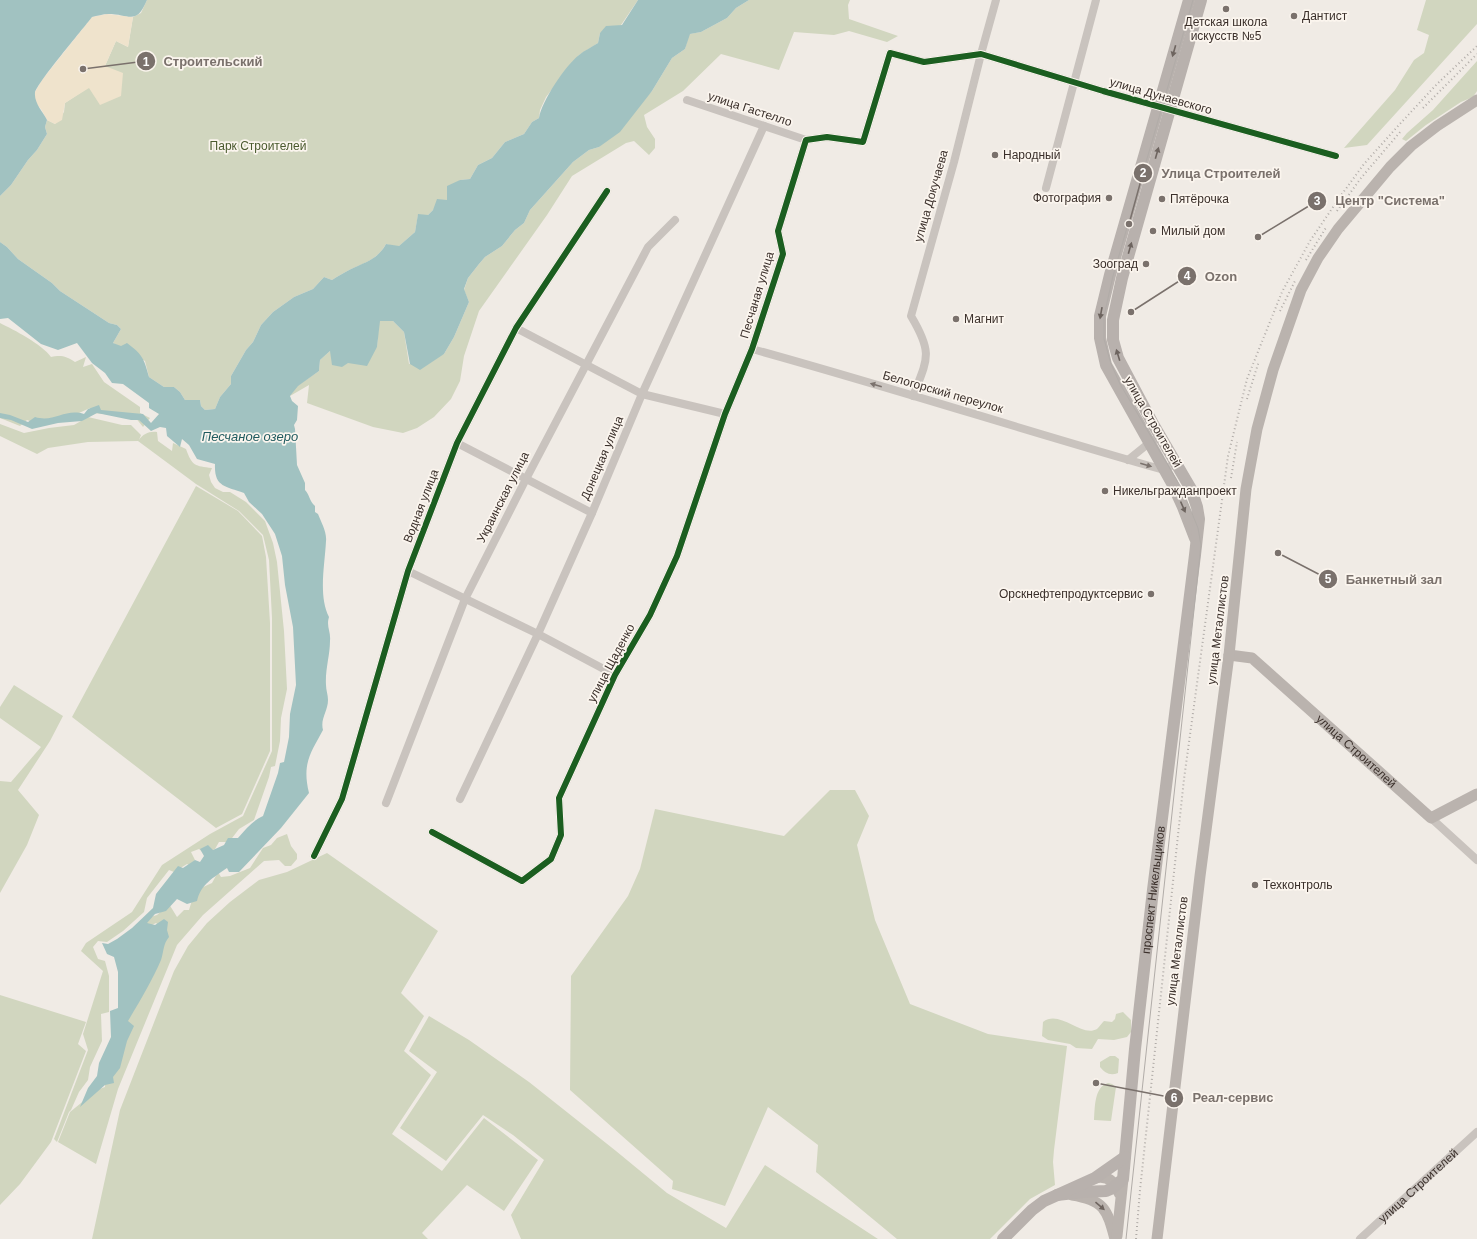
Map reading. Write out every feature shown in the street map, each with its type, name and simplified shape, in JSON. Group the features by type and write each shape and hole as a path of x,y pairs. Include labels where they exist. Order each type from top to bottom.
{"main road":[{"name":"улица Строителей","path":"1197,542 1172,483 1106,366 1100,338 1100,316 1116,276 1191,9 1202,0"},
{"name":"улица Металлистов","path":"1157,1239 1199,884 1229,655 1246,489 1257,429 1273,370 1301,290 1318,258 1338,229 1390,167 1412,146 1437,126 1477,100"},
{"name":"улица Строителей","path":"1116,276 1112,320 1113,340 1118,358 1151,420 1191,489 1199,519 1197,542"},
{"name":"проспект Никельщиков","path":"1116,1239 1120,1202 1119,1182 1125,1157 1134,1056 1152,890 1197,542"},
{"name":"улица Строителей","path":"1229,655 1252,658 1431,818"},
{"path":"1431,818 1477,794"},
{"path":"1004,1239 1032,1210 1044,1202 1095,1178 1125,1157"},
{"path":"1095,1178 1104,1177 1119,1182"},
{"path":"1061,1195 1106,1191 1119,1182"},
{"path":"1061,1195 1082,1196 1100,1204 1106,1211 1116,1239"}],"street":[{"name":"улица Докучаева","path":"913,396 927,357 926,346 911,316 954,162 996,0"},
{"path":"1046,188 1096,0"},
{"path":"806,140 827,137 863,142 890,53 924,62 981,54"},
{"name":"улица Дунаевского","path":"981,54 1073,82 1336,156"},
{"name":"улица Гастелло","path":"688,100 806,140"},
{"name":"Донецкая улица","path":"460,799 538,634 592,513 642,394 764,126"},
{"name":"Песчаная улица","path":"752,349 783,254 778,231 806,140"},
{"name":"Водная улица","path":"314,856 342,798 408,571 457,443 516,328 607,191"},
{"name":"Украинская улица","path":"386,803 465,599 585,365 648,247 675,220"},
{"path":"516,328 642,394 725,414"},
{"name":"Белогорский переулок","path":"752,349 1164,470"},
{"name":"улица Щаденко","path":"432,832 522,881 551,860 561,835 559,798 615,675 650,615 677,556 725,414 752,349"},
{"path":"1140,427 1151,420"},
{"path":"1140,427 1151,420"},
{"path":"1128,460 1160,436"},
{"path":"457,443 592,513"},
{"path":"1164,470 1176,463"},
{"path":"1172,483 1184,476"},
{"path":"408,571 538,634 615,675"},
{"name":"улица Строителей","path":"1431,818 1477,860"},
{"name":"улица Строителей","path":"1360,1239 1477,1132"}],"green space":[{"name":"Парк Строителей","path":"147,0 638,0 621,25 600,33 598,43 579,55 546,97 540,110 539,118 532,122 524,134 505,142 492,158 478,165 470,179 460,180 447,200 428,215 418,215 415,232 398,247 386,244 383,249 371,260 332,280 324,277 313,289 294,297 273,312 261,325 253,342 246,350 231,376 231,384 220,397 215,409 205,410 201,406 200,400 185,400 180,392 174,387 164,387 149,377 145,361 113,343 121,329 117,325 109,323 60,291 52,283 18,259 0,242 0,196 11,185 47,134 45,127 47,120 55,124 64,112 65,103 89,87 105,66 116,41 128,47 133,17 141,13"},
{"path":"749,0 850,0 848,5 849,19 898,36 887,42 849,31 834,35 794,32 779,70 721,54 683,91 644,115 647,127 655,139 655,148 649,155 634,141 626,143 572,176 547,215 479,311 464,356 460,381 451,399 434,417 417,428 403,433 373,427 307,403 309,385 290,396 297,386 319,371 320,360 330,351 348,363 377,347 379,321 393,321 404,332 409,364 444,354 454,337 469,302 464,290 468,278 485,257 502,246 515,230 524,223 530,210 573,162 589,150 599,147 652,91 672,58 685,49 689,34 701,32 727,18 736,8"},
{"path":"1426,0 1477,0 1477,24 1367,145 1344,148 1395,90 1414,60 1424,53 1429,35 1417,30"},
{"path":"1477,61 1477,91 1473,97 1461,102 1426,125 1406,141 1402,139 1433,110"},
{"path":"0,323 35,342 51,357 63,356 75,362 86,357 83,367 92,364 104,382 140,407 140,413 150,418 143,427 135,417 93,413 90,408 79,413 35,423 27,420 20,426 0,418"},
{"path":"88,417 122,425 131,425 141,435 139,440 146,433 157,432 158,441 172,451 173,443 186,449 192,462 198,466 212,468 209,475 215,488 223,492 230,492 246,502 265,521 273,543 277,562 284,631 287,689 281,718 280,741 275,766 271,767 254,820 239,829 229,842 219,842 215,849 205,854 199,849 191,852 195,860 191,866 187,864 174,872 169,870 147,898 144,912 123,931 107,942 98,941 93,947 98,959 105,961 109,976 109,1012 101,1014 102,1041 90,1067 88,1080 79,1092 69,1112 57,1142 54,1139 88,1050 83,1034 103,971 81,951 86,943 132,912 162,865 210,834 243,816 272,751 272,618 269,560 263,535 239,511 196,484 138,441 88,442 48,448 37,454 0,436 0,424 24,433 74,425"},
{"path":"196,486 238,511 262,536 266,557 270,623 270,751 242,814 216,828 72,717"},
{"path":"14,685 63,716 50,741 18,790 39,815 27,845 0,893 0,781 11,782 41,747 0,718 0,707"},
{"path":"830,790 855,790 869,816 857,845 875,920 910,1004 988,1034 1067,1046 1054,1150 1053,1162 1055,1185 1030,1199 990,1239 897,1239 816,1172 818,1145 768,1107 725,1206 672,1189 673,1181 570,1090 571,976 628,896 640,869 655,809 784,836"},
{"path":"287,834 291,846 297,854 297,859 291,866 285,866 279,860 264,861 203,915 177,945 118,1089 96,1164 58,1142 70,1112 97,1090 105,1087 105,1081 120,1025 160,926 156,923 146,928 147,918 157,915 169,904 177,917 184,910 189,910 193,897 201,888 212,883 218,872 221,877 230,876 250,868 263,848 271,845 277,838"},
{"path":"327,853 438,931 401,993 424,1016 404,1051 431,1075 392,1134 442,1171 484,1118 538,1160 504,1211 467,1185 422,1233 428,1239 92,1239 120,1110 174,971 188,946 207,923 230,902 259,880 287,872"},
{"path":"0,995 86,1022 78,1044 86,1051 51,1142 20,1184 0,1205"},
{"path":"1123,1012 1131,1020 1131,1032 1127,1037 1114,1040 1098,1039 1092,1049 1076,1048 1070,1044 1048,1040 1042,1036 1043,1022 1050,1019 1063,1021 1084,1030 1091,1031 1097,1029 1104,1021 1112,1022 1115,1019 1116,1014"},
{"path":"429,1016 469,1040 529,1082 667,1193 726,1228 765,1165 878,1239 521,1239 511,1215 544,1160 513,1135 483,1115 446,1161 400,1128 437,1072 409,1051"},
{"path":"1110,1056 1115,1056 1119,1059 1118,1073 1108,1073 1100,1067 1100,1062"},
{"path":"1108,1083 1116,1087 1111,1121 1094,1120 1096,1098 1103,1085"}],"sand":[{"path":"107,14 133,17 128,47 116,41 105,66 123,73 121,96 100,105 89,88 65,103 62,120 55,124 47,120 41,109 35,103 35,92 42,80 92,17"}],"water":[{"path":"0,0 147,0 143,8 136,16 132,17 108,14 92,17 51,68 35,93 37,104 47,120 45,127 47,134 11,185 0,196"},
{"name":"Песчаное озеро","path":"638,0 749,0 736,8 727,18 701,32 690,34 685,49 672,58 652,91 620,132 599,147 589,150 573,162 530,210 524,223 515,230 502,246 485,257 468,278 464,289 469,302 454,337 444,354 420,370 410,364 404,332 393,321 380,321 377,347 367,366 348,363 342,367 332,365 330,351 320,360 319,371 298,386 290,396 292,401 298,406 297,420 294,425 297,465 305,483 305,490 315,506 315,512 318,514 325,531 326,538 323,590 329,617 328,624 330,638 326,679 328,700 323,719 323,730 308,760 306,774 309,793 281,828 239,872 229,872 227,868 212,878 201,890 197,901 187,904 177,899 166,911 155,914 147,923 155,925 164,919 168,922 167,930 169,937 161,960 150,983 128,1021 134,1026 127,1041 120,1068 113,1077 114,1083 105,1085 80,1107 88,1088 97,1076 99,1063 111,1037 110,1011 118,1008 118,972 114,957 107,954 102,943 108,944 117,939 132,928 153,908 156,894 178,866 183,868 195,860 200,862 204,856 200,849 208,845 213,850 224,845 228,838 238,838 252,823 263,816 280,763 284,762 289,737 290,714 296,685 293,627 285,585 282,556 275,534 262,514 249,502 244,493 226,487 222,484 216,477 215,464 197,459 189,445 182,439 180,447 167,436 166,428 160,427 151,431 139,420 131,420 97,413 82,421 58,423 32,429 11,420 0,418 0,413 28,422 35,417 48,418 71,413 84,414 88,409 99,405 101,410 143,414 151,423 159,414 149,408 149,403 123,384 112,383 105,373 92,363 77,343 58,350 41,344 8,318 0,319 0,242 18,259 52,283 60,291 109,323 117,325 121,329 113,343 121,346 127,343 140,354 149,377 164,387 174,387 180,392 185,400 200,400 201,406 205,410 215,409 220,397 231,384 231,376 246,350 253,342 261,325 273,312 294,297 313,289 324,277 332,280 371,260 383,249 386,244 399,246 415,232 418,214 428,215 433,210 437,199 447,200 447,186 460,180 470,179 478,165 492,158 505,142 524,134 532,122 539,118 549,93 567,67 579,55 598,43 600,33 606,26 622,25"}],"tram line":[{"path":"1126,1239 1201,545 1198,528 1182,489 1120,384 1111,364 1104,339 1104,316 1113,276 1193,0"}],"railway":[{"path":"1136,1239 1184,779 1228,456 1247,379 1282,292 1310,241 1342,194 1364,164 1398,126 1437,84 1477,46"},
{"path":"1423,108 1477,54"},
{"path":"1337,211 1361,178 1401,131"},
{"path":"1306,260 1327,226"},
{"path":"1280,311 1296,279"},
{"path":"1247,399 1259,361"},
{"path":"1231,478 1237,442"}],"cycle path":[{"path":"432,832 522,881 551,859 561,835 559,798 615,675 650,615 677,556 725,414 752,349 783,254 778,231 806,140 827,137 863,142 890,53 924,62 981,54 1103,91 1336,156"},
{"path":"314,856 342,799 408,571 457,443 516,328 607,191"}],"place":[{"name":"Детская школа искусств №5","path":"1226,9"},
{"name":"Дантист","path":"1294,16"},
{"name":"Строительский","path":"83,69"},
{"name":"Народный","path":"995,155"},
{"name":"Фотография","path":"1109,198"},
{"name":"Пятёрочка","path":"1162,199"},
{"name":"Улица Строителей","path":"1129,224"},
{"name":"Милый дом","path":"1153,231"},
{"name":"Центр \"Система\"","path":"1258,237"},
{"name":"Зооград","path":"1146,264"},
{"name":"Ozon","path":"1131,312"},
{"name":"Магнит","path":"956,319"},
{"name":"Никельгражданпроект","path":"1105,491"},
{"name":"Банкетный зал","path":"1278,553"},
{"name":"Орскнефтепродуктсервис","path":"1151,594"},
{"name":"Техконтроль","path":"1255,885"},
{"name":"Реал-сервис","path":"1096,1083"}]}
